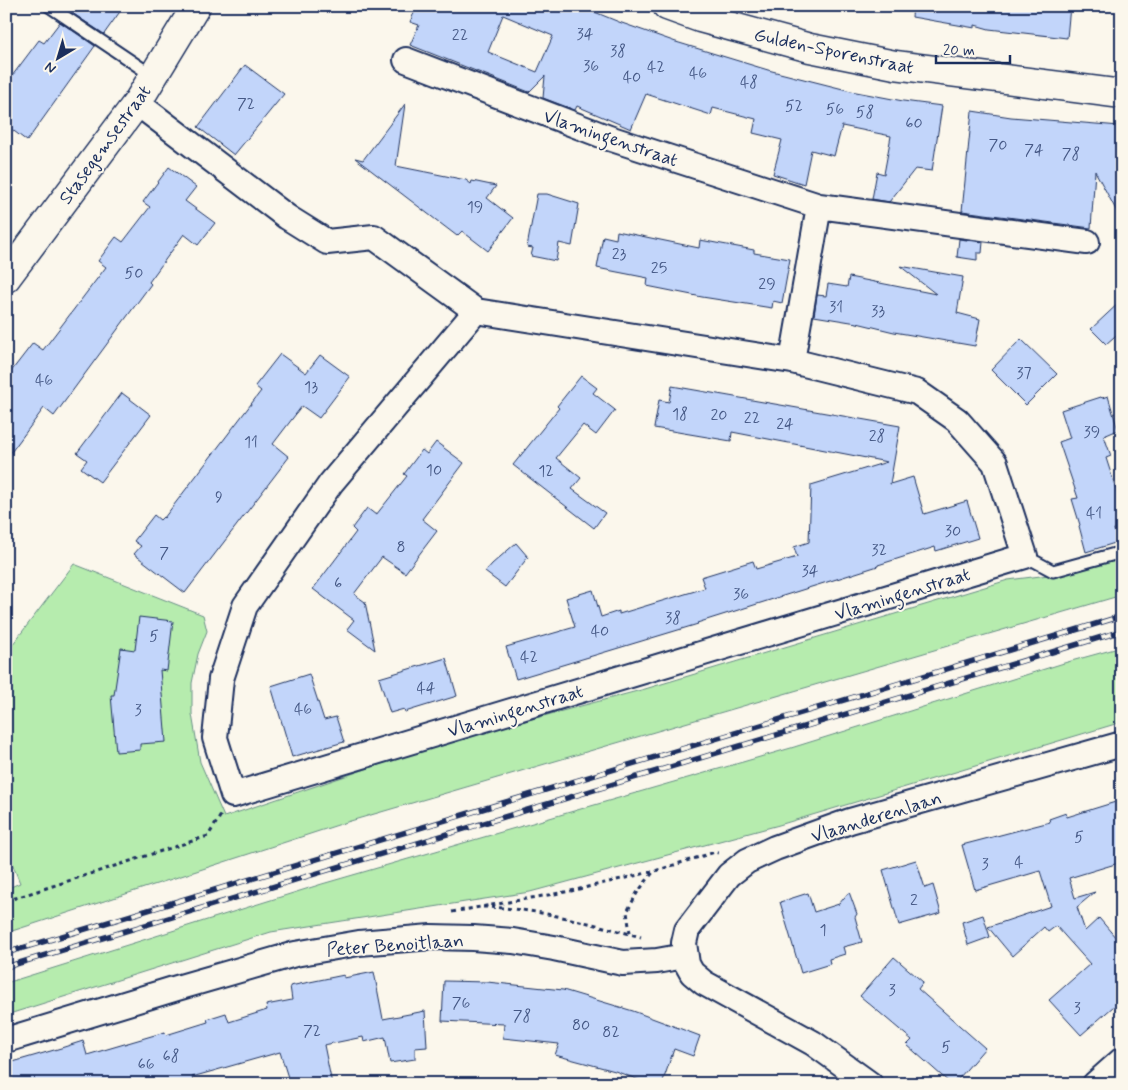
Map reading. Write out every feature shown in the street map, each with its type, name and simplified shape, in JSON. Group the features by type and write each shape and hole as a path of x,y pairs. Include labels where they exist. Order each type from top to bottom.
{"street":[{"name":"Stasegemsestraat","path":"9,268 137,103 196,6"},
{"name":"Gulden-Sporenstraat","path":"667,6 700,18 801,45 895,65 1122,94"},
{"name":"Vlamingenstraat","path":"406,60 609,138 819,206 1086,242"},
{"path":"137,103 287,217 327,242 374,237 476,311 792,361 917,392 956,420 995,464 1026,556"},
{"path":"792,361 819,206"},
{"path":"233,795 215,738 221,678 245,606 331,482 476,311"},
{"name":"Vlamingenstraat","path":"233,795 1026,556"},
{"name":"Vlaanderenlaan","path":"685,956 684,943 687,930 729,876 747,861 775,848 850,821 1122,744"},
{"name":"Peter Benoitlaan","path":"6,1040 295,954 359,942 431,937 514,941 623,963 657,961 685,956"},
{"path":"685,956 692,973 704,983 813,1042 870,1084"},
{"path":"1095,1084 1122,1060"}],"lane":[{"path":"50,6 153,76"},
{"path":"1026,556 1053,571 1122,552"}],"path":[{"path":"6,901 208,836 233,795"},
{"path":"448,912 571,891 655,871 715,852 747,861"},
{"path":"630,934 627,912 637,893 655,871"},
{"path":"473,907 497,907 578,920 644,937"}],"green space":[{"path":"1122,556 1122,595 347,822 6,933 6,889 20,883 6,848 6,693 8,691 6,690 6,653 74,564 203,615 207,631 198,654 192,683 192,714 200,762 224,817 449,741 645,689 1008,580 1057,574"},
{"path":"1122,647 1122,722 779,825 530,892 271,932 6,1015 6,983 322,884 791,748 1064,663"}],"building":[{"path":"73,6 124,6 104,34 69,11"},
{"path":"417,6 580,6 676,42 768,70 851,91 942,106 932,171 915,169 889,202 872,199 877,172 884,174 891,136 842,126 834,156 811,150 804,184 773,174 782,140 753,133 756,119 713,108 711,115 646,94 631,129 577,106 575,110 543,98 545,76 529,92 410,45 419,25 410,22","holes":["503,15 553,36 537,72 488,52"]},
{"path":"913,6 1070,6 1067,38 989,29 975,25 975,28 912,17"},
{"path":"60,22 95,46 27,141 6,125 6,84 39,40 44,43"},
{"path":"245,65 284,94 234,155 198,127"},
{"path":"405,104 396,166 466,180 471,184 472,181 496,186 487,198 513,218 488,251 462,231 457,236 355,158 363,160"},
{"path":"972,111 1011,117 1120,126 1117,164 1122,165 1122,221 1095,171 1091,228 962,211"},
{"path":"169,167 196,187 185,201 215,223 198,245 184,234 149,282 151,284 54,416 44,408 6,459 6,378 33,343 43,350 106,267 98,261 116,237 123,242 150,207 143,202"},
{"path":"537,194 547,194 579,204 572,246 559,243 556,261 531,256 533,248 527,247"},
{"path":"617,231 699,248 700,240 754,250 754,253 790,259 782,303 773,301 772,308 702,297 647,286 648,278 597,268 603,236 616,239"},
{"path":"959,239 983,242 982,253 977,253 977,260 957,257"},
{"path":"900,266 963,277 957,313 980,319 975,346 814,316 817,295 826,296 828,284 847,287 849,277 936,294"},
{"path":"1122,300 1122,330 1106,344 1091,329"},
{"path":"1021,339 1057,374 1026,405 991,370"},
{"path":"280,354 306,373 320,355 350,377 319,418 302,406 273,444 289,457 185,593 134,554 141,546 134,541 154,515 160,520 164,518 261,391 255,386"},
{"path":"581,376 597,388 593,393 615,410 596,435 583,425 556,458 581,478 572,489 605,513 594,528 513,465 559,408 557,406"},
{"path":"672,386 900,426 890,484 913,477 924,514 967,501 978,538 936,551 935,547 698,624 516,679 506,647 575,627 566,598 593,590 601,617 619,611 619,614 705,588 701,577 753,561 756,569 797,557 794,547 809,542 811,485 887,462 732,432 731,441 654,428 659,400 669,402"},
{"path":"122,393 151,415 100,482 81,468 87,460 77,453"},
{"path":"1108,396 1118,430 1104,436 1111,456 1106,458 1122,508 1122,526 1114,529 1118,542 1086,552 1072,499 1078,498 1059,442 1070,438 1061,410"},
{"path":"436,442 464,463 422,519 437,531 405,573 382,557 354,594 365,602 375,650 347,629 354,620 313,589 356,532 352,528 367,508 376,515 407,476 404,474 422,450 427,454"},
{"path":"516,543 528,557 505,587 485,572"},
{"path":"139,617 173,621 167,671 160,670 166,742 140,744 140,750 116,752 111,695 114,695 121,648 135,650"},
{"path":"446,658 457,696 405,712 404,709 390,713 379,678"},
{"path":"309,674 324,720 336,717 344,742 292,757 271,686"},
{"path":"1122,800 1122,862 1069,878 1075,898 1095,892 1077,907 1085,931 1099,918 1122,945 1122,999 1081,1035 1049,1000 1090,964 1056,926 1048,932 1044,927 1012,956 988,927 1051,906 1040,871 975,890 962,845 1050,822 1049,819 1066,813 1067,817"},
{"path":"916,860 925,888 933,885 941,913 899,925 883,870"},
{"path":"849,892 857,914 855,917 862,942 843,947 845,954 829,959 830,964 801,973 780,902 808,893 814,912 839,904"},
{"path":"983,915 990,937 968,945 962,922"},
{"path":"894,957 923,982 918,989 985,1048 954,1084 951,1084 907,1045 912,1040 860,996"},
{"path":"374,972 383,1019 425,1011 427,1047 415,1048 415,1059 390,1063 385,1037 364,1042 363,1037 324,1045 332,1084 290,1084 280,1052 192,1077 194,1084 6,1084 6,1064 83,1041 87,1055 165,1032 166,1035 208,1022 207,1019 226,1013 229,1022 267,1010 266,1005 292,1000 290,986 344,975 344,978"},
{"path":"444,981 487,982 563,990 633,1011 700,1036 693,1056 674,1049 662,1084 650,1084 615,1071 555,1055 559,1044 503,1038 504,1024 442,1021"}],"railway":[{"path":"6,953 1122,616"},
{"path":"6,967 1122,631"}]}
